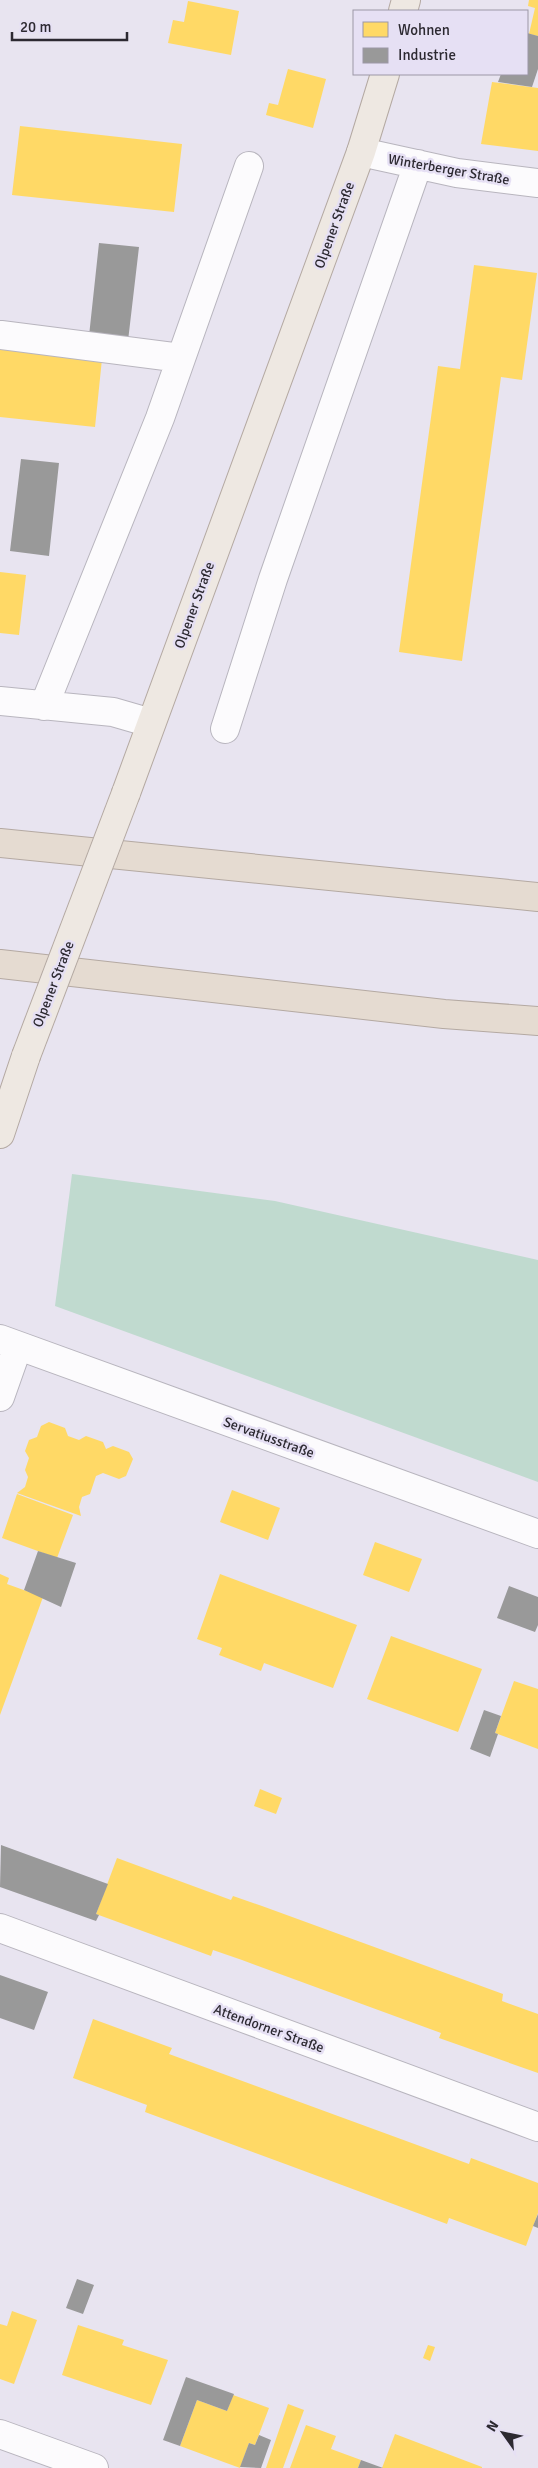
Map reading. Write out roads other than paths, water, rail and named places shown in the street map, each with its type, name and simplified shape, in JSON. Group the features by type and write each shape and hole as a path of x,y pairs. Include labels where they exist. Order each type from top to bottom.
{"highway":[{"path":"0,844 538,897"},
{"path":"0,964 444,1014 538,1021"}],"main road":[{"name":"Olpener Straße","path":"0,1134 26,1056 126,793 361,152 385,75"}],"street":[{"name":"Winterberger Straße","path":"361,152 457,173 538,183"},
{"path":"225,729 273,579 418,164"},
{"path":"44,706 160,418 249,166"},
{"path":"1,335 181,358"},
{"path":"0,700 113,712 151,723"},
{"path":"0,1397 9,1342"},
{"name":"Servatiusstraße","path":"9,1342 538,1534"},
{"name":"Attendorner Straße","path":"0,1928 538,2127"},
{"path":"0,2434 94,2468"}]}
